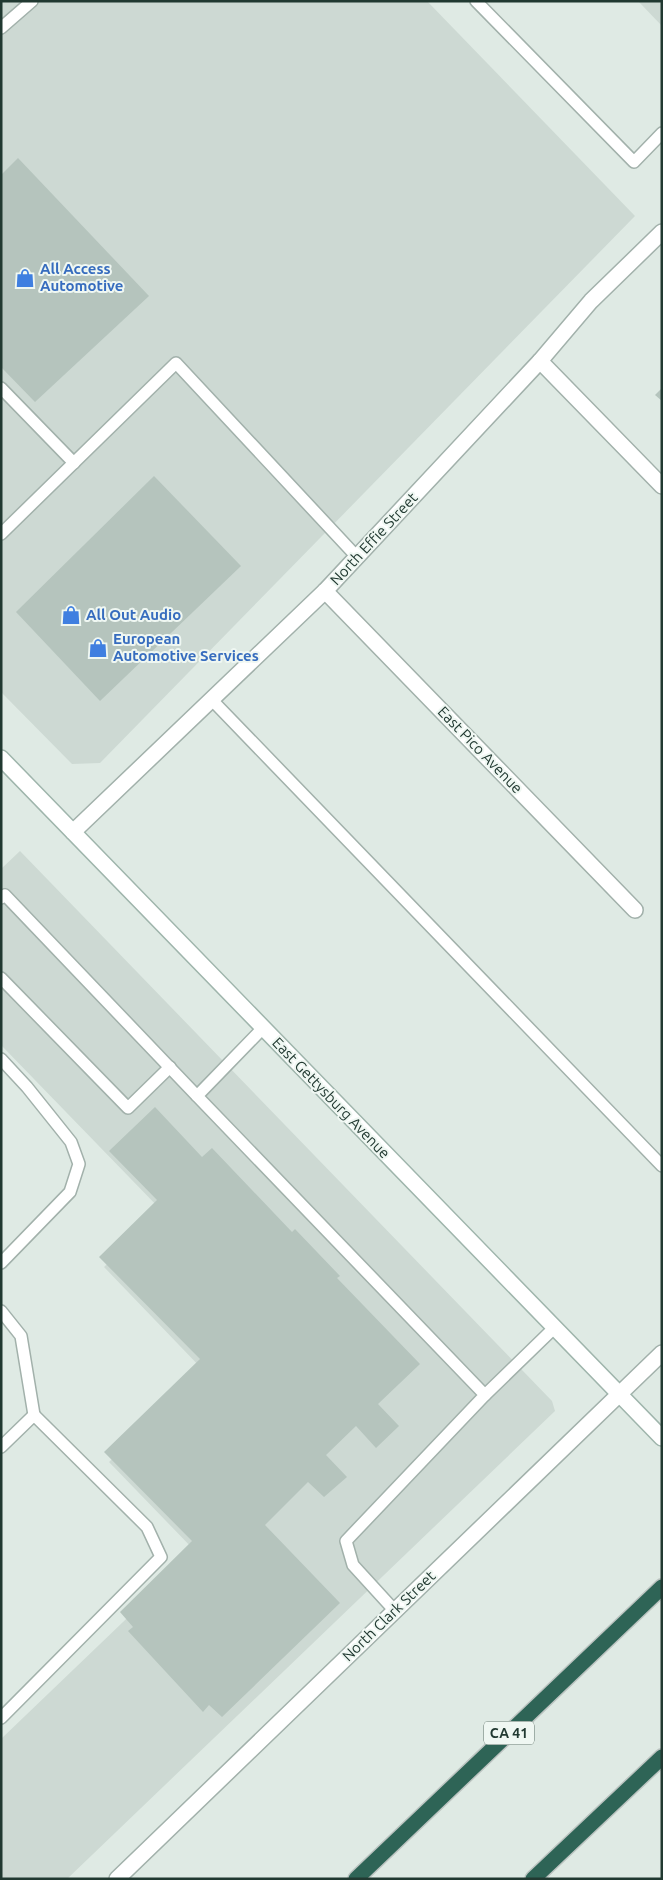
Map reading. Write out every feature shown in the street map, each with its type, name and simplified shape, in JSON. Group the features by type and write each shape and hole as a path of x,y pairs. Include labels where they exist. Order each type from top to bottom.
{"highway":[{"name":"CA 41","path":"356,1879 662,1587"},
{"path":"533,1879 662,1757"}],"street":[{"name":"North Effie Street","path":"73,832 325,591 540,361 592,301 662,232"},
{"path":"540,361 662,486"},
{"name":"East Pico Avenue","path":"325,591 635,910"},
{"name":"East Gettysburg Avenue","path":"4,767 73,832 662,1438"},
{"name":"North Clark Street","path":"117,1879 662,1353"}],"lane":[{"path":"1,28 32,1"},
{"path":"476,1 634,162 662,133"},
{"path":"1,534 176,363 358,557"},
{"path":"1,388 74,463"},
{"path":"212,699 662,1166"},
{"path":"1,898 5,895 485,1395"},
{"path":"1,978 128,1108 170,1067"},
{"path":"197,1096 263,1028"},
{"path":"1,1059 27,1087 71,1142 79,1164 70,1192 1,1263"},
{"path":"1,1311 20,1336 34,1415 147,1526 161,1557 1,1718"},
{"path":"395,1611 354,1565 346,1541 485,1395 554,1328"},
{"path":"1,1447 34,1415"}],"shaded area":[{"path":"1,1 427,1 635,216 100,763 72,764 1,692"},
{"path":"638,1 662,1 662,26"},
{"path":"20,851 552,1401 555,1411 67,1879 1,1878 1,1739 196,1552 109,1462 204,1371 104,1267 162,1211 1,1045 1,869"}],"building":[{"path":"18,158 149,296 35,402 1,367 1,175"},
{"path":"662,388 662,401 655,395"},
{"path":"154,476 241,566 100,701 16,612"},
{"path":"155,1107 202,1157 212,1148 292,1232 295,1229 340,1276 337,1278 420,1364 378,1404 399,1426 376,1448 356,1426 326,1455 347,1477 324,1497 308,1482 265,1525 340,1603 222,1717 209,1705 203,1712 128,1631 133,1627 120,1612 192,1541 104,1452 200,1359 99,1257 157,1200 109,1151"}],"place":[{"name":"All Access Automotive","path":"25,278"},
{"name":"All Out Audio","path":"71,615"},
{"name":"European Automotive Services","path":"98,648"}]}
